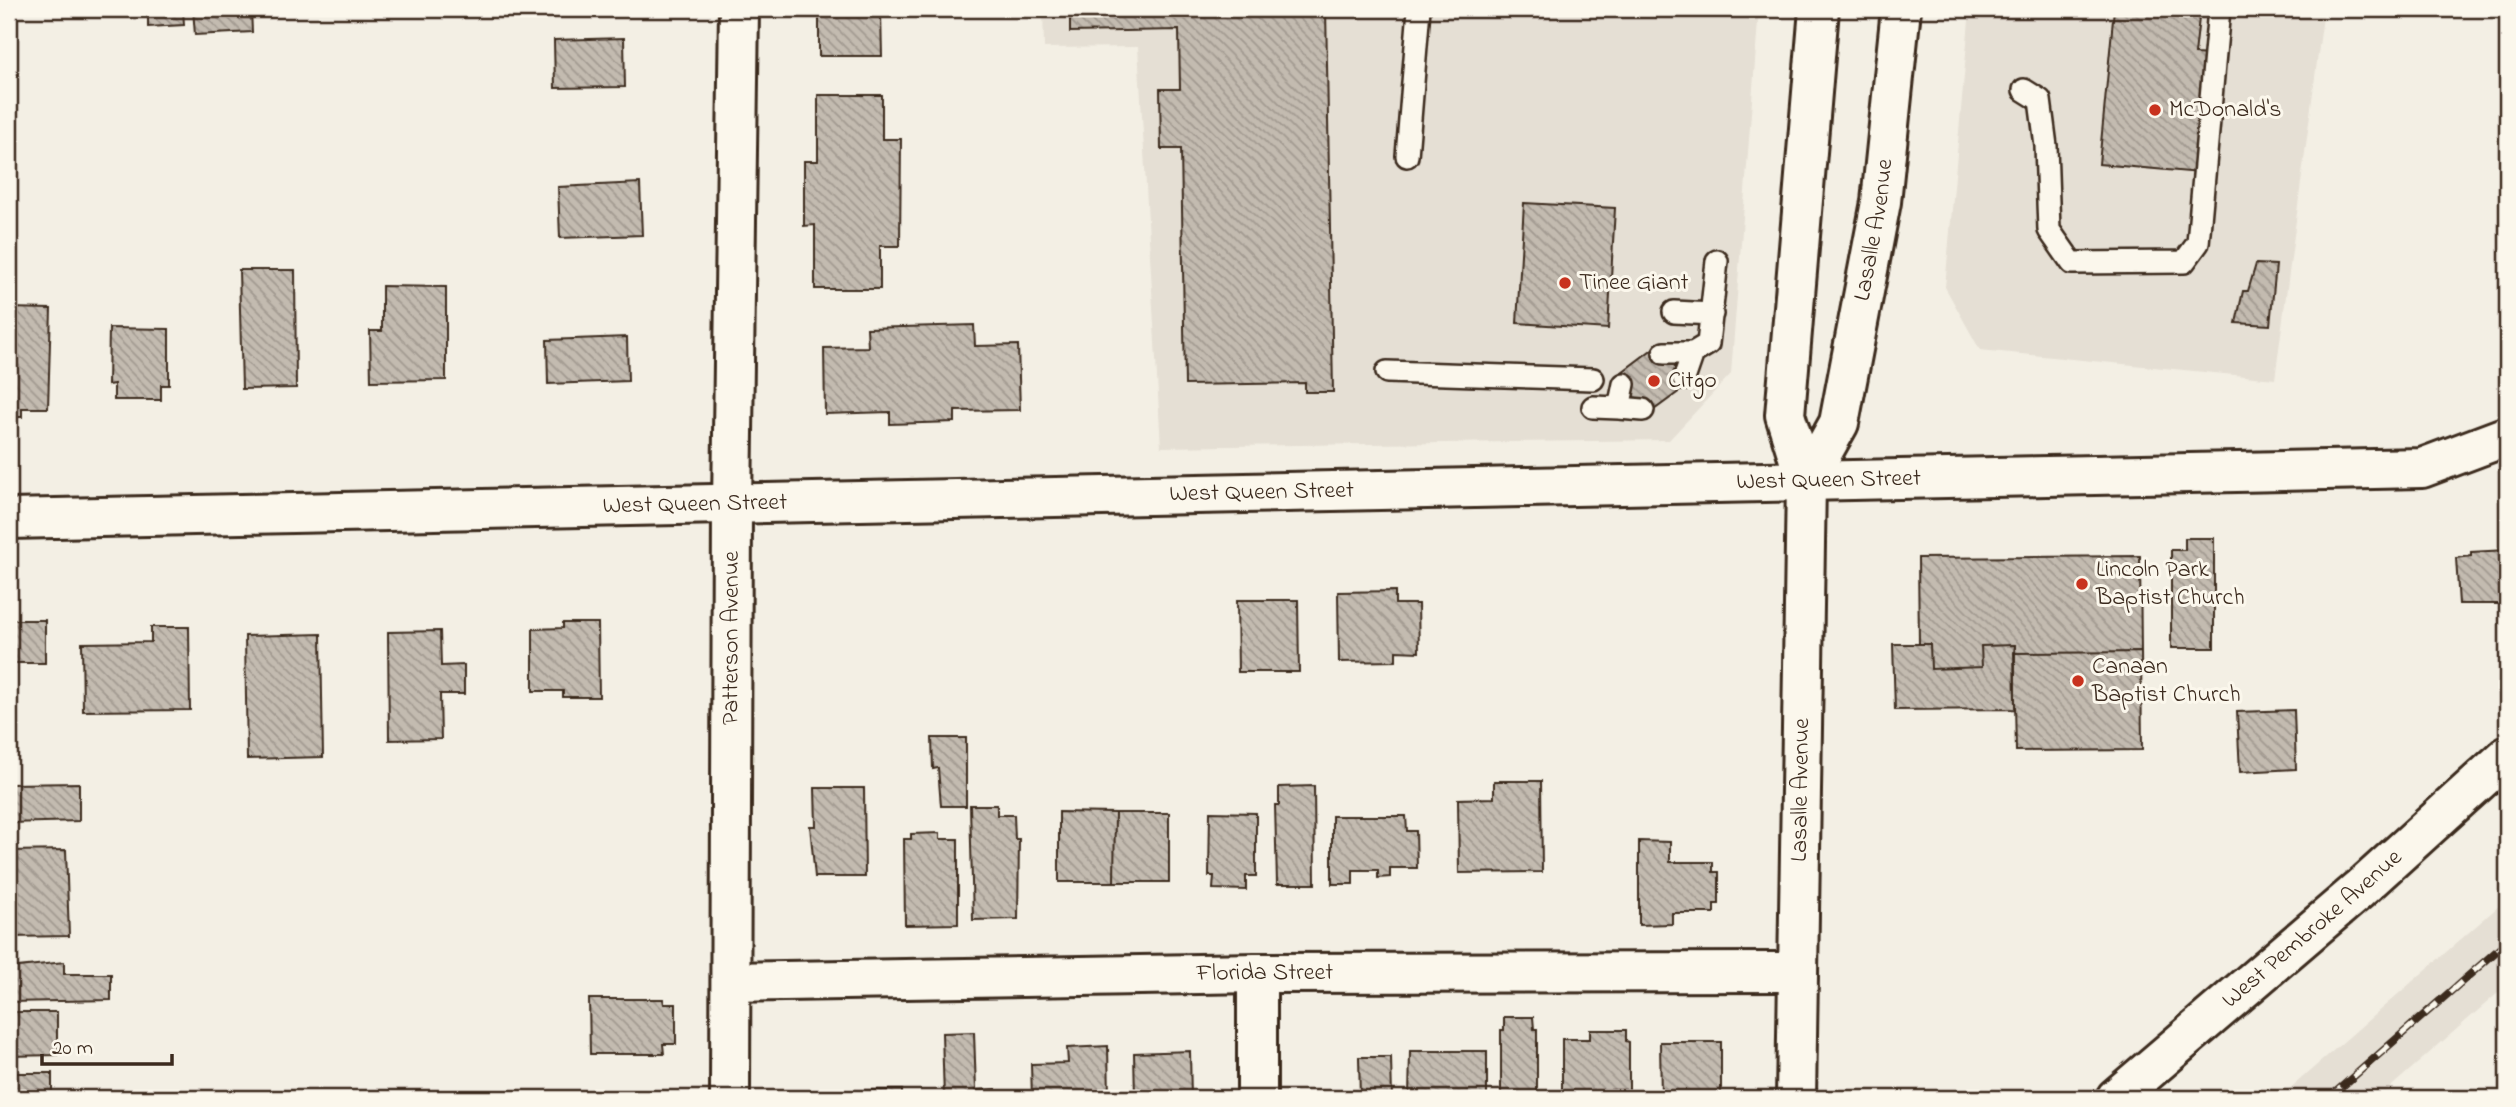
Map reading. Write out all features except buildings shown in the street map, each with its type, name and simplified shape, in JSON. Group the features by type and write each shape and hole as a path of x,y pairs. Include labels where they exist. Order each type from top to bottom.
{"street":[{"name":"Patterson Avenue","path":"730,1098 732,504 739,9"},
{"name":"Lasalle Avenue","path":"1796,1098 1806,482 1786,415 1819,9"},
{"name":"Lasalle Avenue","path":"1806,482 1839,423 1881,202 1901,9"},
{"name":"West Queen Street","path":"9,519 2422,468 2507,436"},
{"name":"West Pembroke Avenue","path":"2116,1098 2359,890 2507,756"},
{"name":"Florida Street","path":"732,982 1257,974 1797,972"},
{"path":"1257,974 1257,1098"}],"lane":[{"path":"1407,156 1419,9"},
{"path":"2024,90 2040,100 2046,146 2049,230 2073,263 2184,262 2198,243 2219,9"},
{"path":"1664,353 1693,353 1708,344 1717,261"},
{"path":"1674,312 1712,313"},
{"path":"1684,379 1693,353"},
{"path":"1387,372 1593,379"},
{"path":"1619,408 1624,384"},
{"path":"1593,407 1643,410"}],"shaded area":[{"path":"1043,9 1759,9 1731,374 1669,440 1161,447 1138,47 1044,48"},
{"path":"1970,9 2324,9 2275,379 1980,350 1945,287"},
{"path":"2507,899 2507,985 2378,1098 2279,1098"}],"railway":[{"path":"2329,1098 2507,942"}],"place":[{"name":"McDonald's","path":"2155,110"},
{"name":"Tinee Giant","path":"1565,283"},
{"name":"Citgo","path":"1654,381"},
{"name":"Lincoln Park Baptist Church","path":"2082,584"},
{"name":"Canaan Baptist Church","path":"2078,681"}]}
